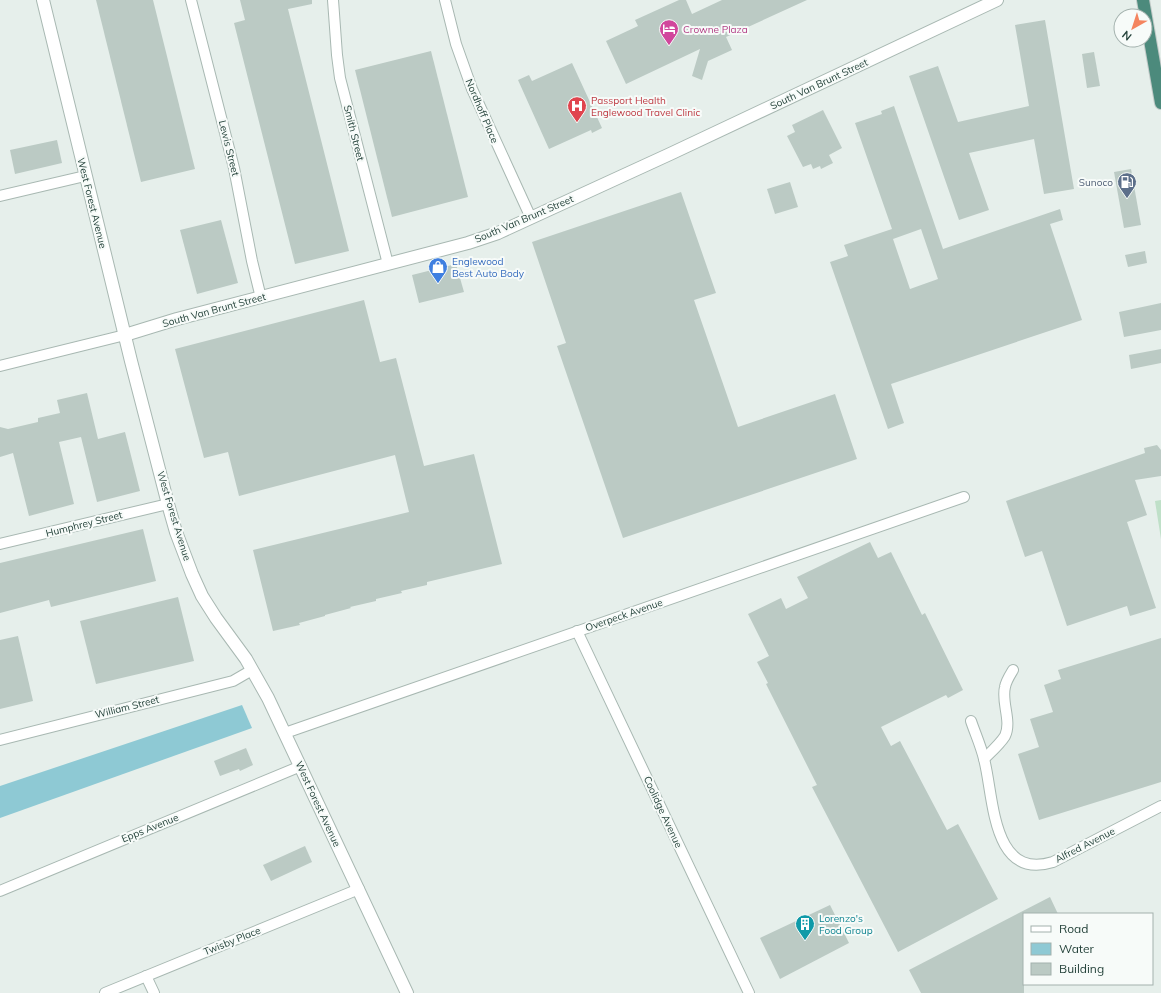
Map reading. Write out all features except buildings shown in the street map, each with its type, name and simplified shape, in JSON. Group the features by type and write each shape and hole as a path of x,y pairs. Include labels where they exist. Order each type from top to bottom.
{"highway":[{"path":"1142,1 1161,103"}],"street":[{"name":"West Forest Avenue","path":"43,0 125,335 168,504 182,548 202,596 252,670 280,721 407,993"},
{"name":"Lewis Street","path":"191,0 234,168 252,261 261,298"},
{"name":"Smith Street","path":"333,0 340,78 388,264"},
{"name":"Nordhoff Place","path":"445,0 456,44 472,89 531,218"},
{"name":"South Van Brunt Street","path":"0,366 125,335 468,243 498,233 677,151 992,1"},
{"path":"0,196 85,176"},
{"name":"Overpeck Avenue","path":"285,733 964,497"},
{"name":"Humphrey Street","path":"0,544 168,504"},
{"name":"Coolidge Avenue","path":"577,632 748,993"},
{"name":"William Street","path":"0,740 233,680 252,670"},
{"path":"984,759 1005,734 1007,723 1004,704 1004,687 1013,670"},
{"name":"Alfred Avenue","path":"971,721 984,759 1000,838 1008,851 1018,860 1040,865 1053,862 1161,806"},
{"name":"Epps Avenue","path":"0,891 301,766"},
{"name":"Twisby Place","path":"105,993 359,889"},
{"path":"146,976 154,993"}],"green space":[{"path":"1161,500 1161,539 1155,501"}],"water":[{"path":"242,705 252,728 0,818 0,786"}],"place":[{"name":"Crowne Plaza","path":"669,46"},
{"name":"Passport Health Englewood Travel Clinic","path":"577,123"},
{"name":"Sunoco","path":"1127,199"},
{"name":"Englewood Best Auto Body","path":"438,284"},
{"name":"Lorenzo's Food Group","path":"805,941"}]}
